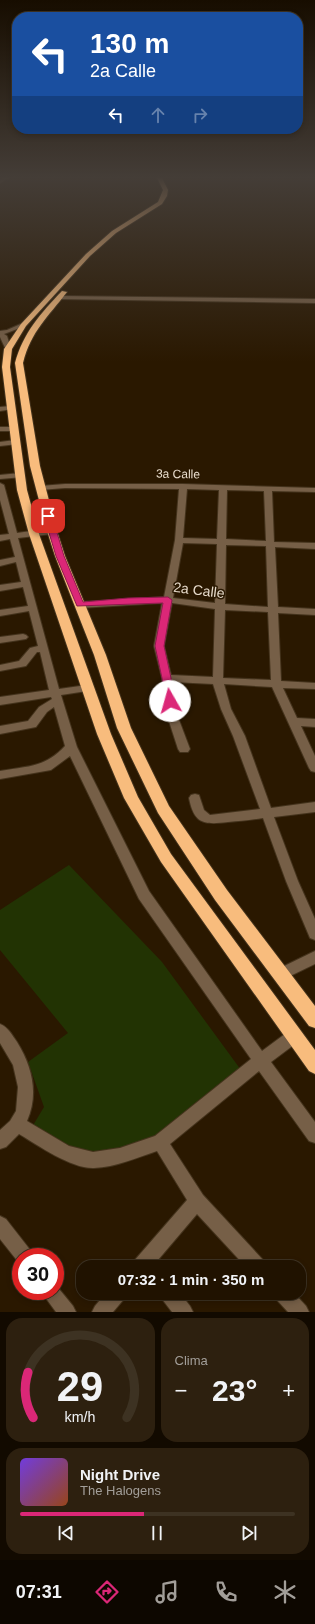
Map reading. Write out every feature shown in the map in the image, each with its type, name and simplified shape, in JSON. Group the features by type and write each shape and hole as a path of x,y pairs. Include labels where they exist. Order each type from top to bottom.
{"highway":[{"path":"104,239 23,325 8,349 6,367 22,490 34,534 87,688 104,734 131,798 166,858 315,1066"},
{"path":"115,239 98,254 29,332 22,347 19,363 40,488 60,556 100,655 124,728 163,809 221,895 315,1020"},
{"path":"69,275 71,277 65,284 72,283"},
{"path":"58,288 66,286 58,295 59,298"}],"street":[{"path":"59,298 315,301"},
{"path":"0,334 23,325"},
{"path":"0,334 4,336 8,349"},
{"path":"0,409 11,408"},
{"path":"0,430 13,429"},
{"path":"0,444 15,442"},
{"path":"0,477 20,475"},
{"name":"3a Calle","path":"40,488 65,486 183,486 315,490"},
{"path":"183,486 179,540 159,646 167,678 171,712 184,749"},
{"path":"224,487 221,542 221,607 218,681 228,718 239,736 266,813 315,934"},
{"path":"268,488 276,684 314,764"},
{"path":"1,490 4,514 14,537 32,608 71,747 144,895 260,1060 315,1135"},
{"path":"0,538 52,531"},
{"path":"179,540 315,546"},
{"path":"0,563 20,559"},
{"path":"0,588 26,584"},
{"name":"2a Calle","path":"80,605 128,601 168,600 221,607 315,612"},
{"path":"0,613 32,608"},
{"path":"0,640 23,636"},
{"path":"0,668 22,664 34,650 44,648"},
{"path":"167,678 315,686"},
{"path":"0,701 57,697 87,688"},
{"path":"0,730 32,724 43,709 57,697"},
{"path":"294,722 315,723"},
{"path":"0,775 46,767 62,757 71,747"},
{"path":"195,798 198,810 202,816 210,820 315,807"},
{"path":"281,974 315,957"},
{"path":"17,1124 66,1152 93,1160 120,1156 160,1142 260,1060 294,1036"},
{"path":"0,1141 17,1124 25,1102 26,1081 20,1060 3,1038"},
{"path":"160,1142 197,1201 252,1260"},
{"path":"148,1260 197,1201"},
{"path":"0,1224 18,1248"},
{"path":"58,1300 67,1312"},
{"path":"101,1312 112,1300"},
{"path":"174,1300 184,1312"},
{"path":"289,1300 300,1312"}],"green space":[{"path":"69,865 162,962 241,1070 165,1134 136,1146 95,1155 69,1149 32,1127 44,1107 28,1062 68,1033 0,950 0,910"}],"route":[{"path":"48,516 60,556 80,605 105,602 168,600 164,613 159,646 167,678 170,701"}]}
